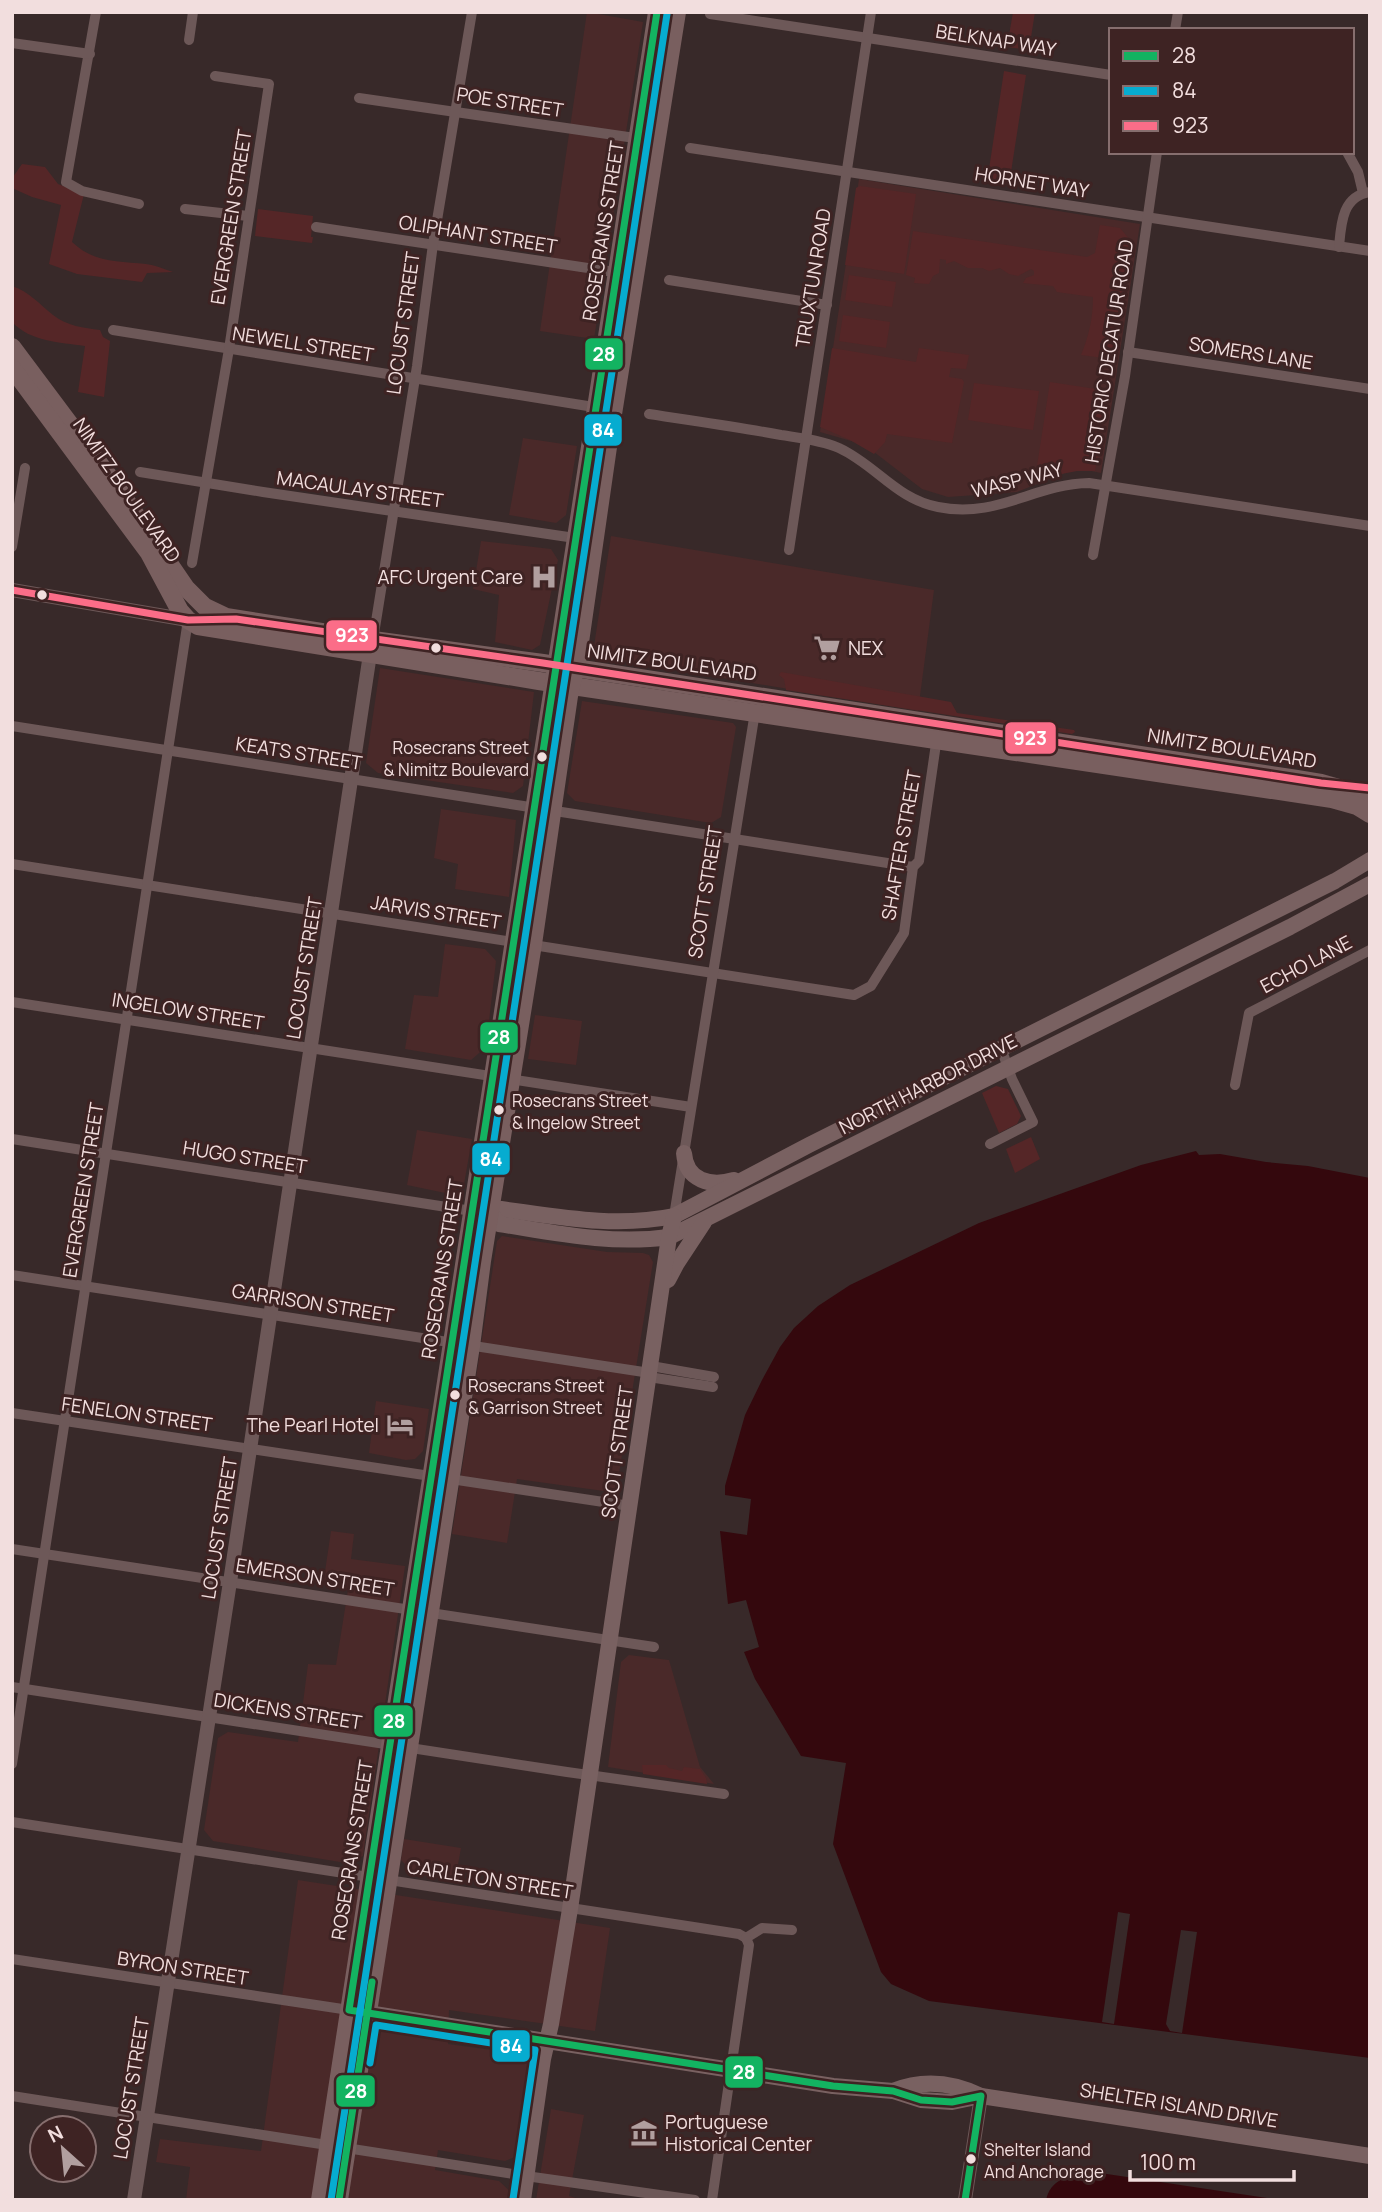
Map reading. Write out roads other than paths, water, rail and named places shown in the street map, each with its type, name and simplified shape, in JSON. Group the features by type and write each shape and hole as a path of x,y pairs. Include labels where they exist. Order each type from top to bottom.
{"main road":[{"name":"ROSECRANS STREET","path":"320,2200 328,2145 389,1881 482,1261 574,677 605,409 646,140 657,12"},
{"name":"ROSECRANS STREET","path":"646,140 677,12"},
{"name":"NIMITZ BOULEVARD","path":"12,347 116,486 189,592 212,611 236,619 371,647"},
{"name":"NIMITZ BOULEVARD","path":"12,368 149,553 176,605 188,620 198,626 224,632 371,647 938,733 1332,799 1357,806 1370,814"},
{"name":"ROSECRANS STREET","path":"340,2200 348,2148 369,1878 575,538 605,409"},
{"path":"188,620 236,619"},
{"name":"NIMITZ BOULEVARD","path":"574,677 755,712 1321,783 1370,797"},
{"path":"1321,783 1370,788"},
{"name":"NORTH HARBOR DRIVE","path":"472,1211 491,1214 501,1209 597,1223 654,1220 674,1216 1335,881 1370,860"},
{"name":"NORTH HARBOR DRIVE","path":"491,1214 499,1224 584,1237 629,1241 669,1237 1302,921 1370,884"},
{"path":"684,1153 690,1172 703,1181 728,1181 753,1174"},
{"name":"SCOTT STREET","path":"523,2200 542,2059 548,2042 570,1909 674,1216"},
{"path":"661,1303 677,1263 706,1219"},
{"name":"SHELTER ISLAND DRIVE","path":"358,2012 730,2071 840,2087 893,2091 921,2100 952,2102 981,2096 1370,2156"}],"street":[{"path":"96,12 66,182 82,191 139,204"},
{"path":"189,40 193,12"},
{"name":"LOCUST STREET","path":"134,2200 312,1047 350,779 472,12"},
{"name":"TRUXTUN ROAD","path":"789,550 871,12"},
{"name":"BELKNAP WAY","path":"710,14 1109,75"},
{"path":"12,43 90,54"},
{"name":"EVERGREEN STREET","path":"192,563 229,349 269,85 215,76"},
{"name":"POE STREET","path":"359,98 646,140"},
{"name":"HORNET WAY","path":"690,148 1370,251"},
{"name":"HISTORIC DECATUR ROAD","path":"1093,555 1128,352 1157,154"},
{"path":"1339,247 1342,217 1346,208 1352,198 1366,192 1348,154"},
{"path":"185,209 248,216"},
{"name":"OLIPHANT STREET","path":"316,227 627,274"},
{"path":"669,280 827,305"},
{"name":"NEWELL STREET","path":"113,330 605,409"},
{"name":"SOMERS LANE","path":"1128,352 1370,389"},
{"name":"WASP WAY","path":"649,414 807,439 845,451 862,460 908,497 938,507 973,511 1073,483 1105,485 1370,526"},
{"path":"12,547 25,468"},
{"name":"MACAULAY STREET","path":"140,472 575,538"},
{"path":"12,590 188,620"},
{"name":"EVERGREEN STREET","path":"12,1765 18,1687 44,1554 188,620"},
{"name":"SCOTT STREET","path":"674,1216 755,712"},
{"name":"KEATS STREET","path":"12,726 913,867"},
{"name":"SHAFTER STREET","path":"854,995 871,986 904,933 913,867 919,861 938,733"},
{"name":"JARVIS STREET","path":"12,864 854,995"},
{"name":"ECHO LANE","path":"1235,1085 1249,1013 1370,950"},
{"name":"INGELOW STREET","path":"12,1002 691,1107"},
{"path":"990,1144 1033,1122 1007,1068 1001,1048"},
{"name":"HUGO STREET","path":"12,1139 472,1211"},
{"name":"GARRISON STREET","path":"12,1275 714,1382"},
{"name":"FENELON STREET","path":"12,1413 630,1506"},
{"name":"EMERSON STREET","path":"12,1549 654,1647"},
{"name":"DICKENS STREET","path":"18,1687 724,1794"},
{"name":"CARLETON STREET","path":"12,1822 739,1934 746,1938 762,1928 792,1930"},
{"path":"712,2200 749,1945 746,1938"},
{"name":"BYRON STREET","path":"12,1959 358,2012"},
{"path":"12,2096 695,2200"},
{"path":"965,2200 981,2096"}],"place":[{"name":"AFC Urgent Care","path":"544,577"},
{"name":"NEX","path":"827,648"},
{"name":"Rosecrans Street & Nimitz Boulevard","path":"542,757"},
{"name":"Rosecrans Street & Ingelow Street","path":"499,1110"},
{"name":"Rosecrans Street & Garrison Street","path":"455,1395"},
{"name":"The Pearl Hotel","path":"400,1425"},
{"name":"Portuguese Historical Center","path":"644,2133"},
{"name":"Shelter Island And Anchorage","path":"971,2159"}]}
